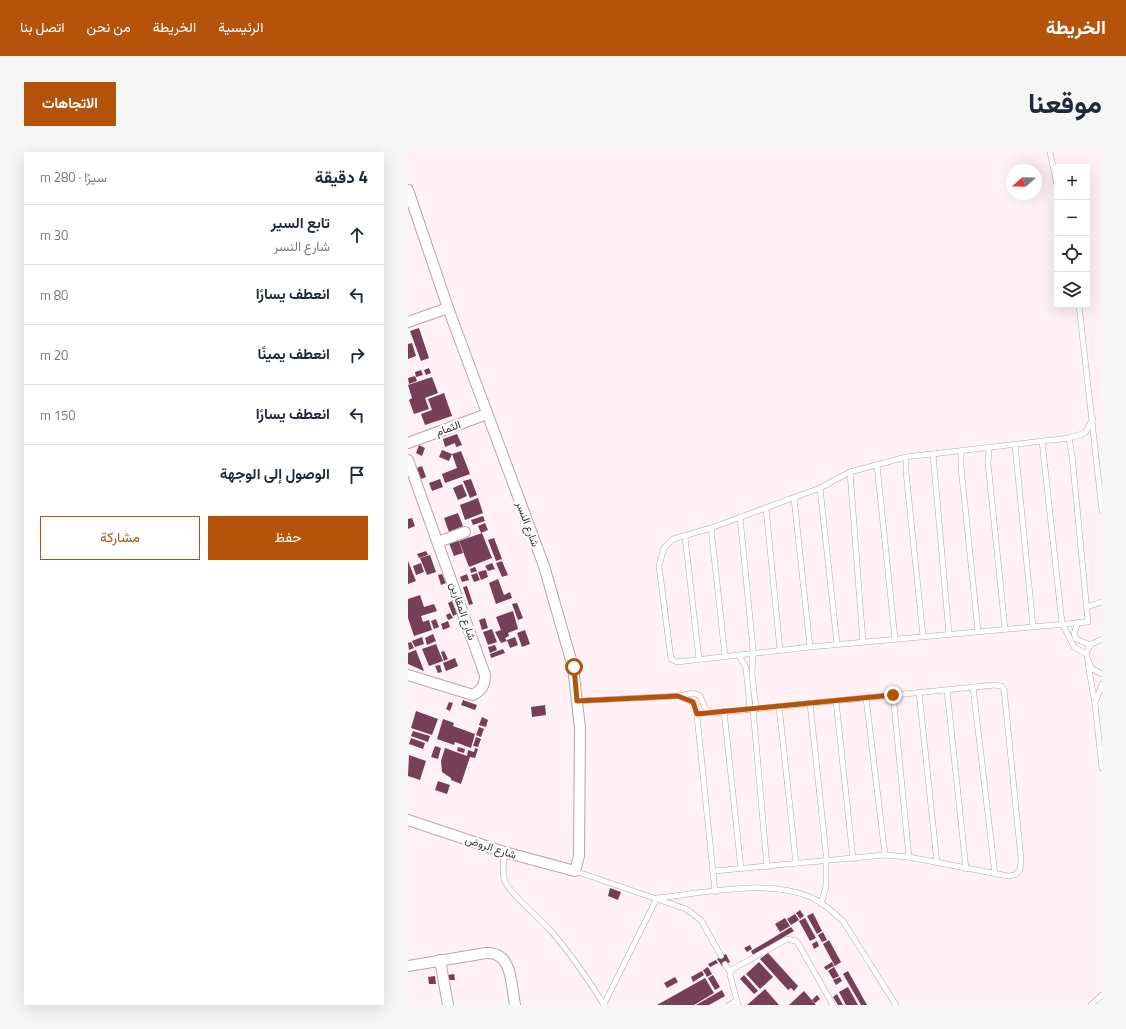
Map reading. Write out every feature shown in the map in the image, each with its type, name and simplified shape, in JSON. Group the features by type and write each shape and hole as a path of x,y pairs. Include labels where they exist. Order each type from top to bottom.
{"street":[{"name":"شارع النسر","path":"408,190 448,308 544,566 574,667 580,728 581,788 579,856 575,871"},
{"path":"408,322 448,308"},
{"name":"الثمام","path":"408,443 487,414"},
{"name":"شارع المقارين","path":"408,460 485,675 485,684 479,692 473,696 408,675"},
{"path":"438,542 465,532"},
{"name":"شارع الروض","path":"408,820 504,852 575,871"},
{"path":"408,966 486,953 500,955 505,960 508,967 515,1005"},
{"path":"440,960 448,1005"}],"lane":[{"path":"1050,152 1054,171"},
{"path":"1079,308 1093,419 1102,511"},
{"path":"1069,438 1072,455 1088,622 837,644 677,662 671,659 659,566 661,554 668,543 673,540 794,498 820,488 850,472 906,457 989,449 1069,438 1086,433 1093,419"},
{"path":"1042,441 1062,624 1074,647 1086,654"},
{"path":"1015,445 1033,626"},
{"path":"989,449 988,463 1005,629"},
{"path":"961,452 961,467 978,631"},
{"path":"933,454 949,634"},
{"path":"906,457 906,472 923,636"},
{"path":"877,465 895,639"},
{"path":"850,472 863,642"},
{"path":"820,488 837,644"},
{"path":"794,498 810,647"},
{"path":"766,508 780,650"},
{"path":"740,517 753,654 753,709 768,867"},
{"path":"711,528 725,656"},
{"path":"685,537 699,660"},
{"path":"1086,607 1102,602"},
{"path":"1078,622 1074,634 1076,640 1090,645"},
{"path":"1102,639 1090,645 1086,654 1095,704 1102,768"},
{"path":"739,655 746,668 753,709"},
{"path":"1088,664 1094,672 1102,674"},
{"path":"1095,704 1102,684"},
{"path":"697,714 973,687 1001,686 1006,694 1022,867 1018,873 1012,876 995,874 909,857 885,855 714,871"},
{"path":"973,687 995,874"},
{"path":"947,690 966,868"},
{"path":"919,692 937,862"},
{"path":"577,701 678,696 694,693 698,694 709,712"},
{"path":"893,695 909,857"},
{"path":"678,696 693,702 697,714 715,892"},
{"path":"866,698 885,855"},
{"path":"836,701 853,859"},
{"path":"810,703 826,861 826,886 820,904"},
{"path":"779,706 796,863"},
{"path":"724,711 741,869"},
{"path":"504,852 504,879 508,887 563,945 604,1004 657,898"},
{"path":"575,871 657,898 694,914 706,928 721,956"},
{"path":"657,898 759,888 784,889 811,897 843,921 896,1005"},
{"path":"730,972 783,941 792,939 799,945 833,1005"},
{"path":"726,964 730,972 737,1003 729,1005"},
{"path":"1091,1005 1102,995"}],"building":[{"path":"419,328 429,358 421,361 410,331"},
{"path":"412,343 416,356 408,359 408,344"},
{"path":"429,368 431,373 426,375 424,370"},
{"path":"421,370 423,375 416,377 415,372"},
{"path":"415,376 417,381 409,384 408,378"},
{"path":"432,377 438,393 425,398 429,409 414,414 409,400 412,398 408,385"},
{"path":"444,393 452,416 425,425 421,414 432,410 428,399"},
{"path":"457,434 462,445 456,447 455,443 445,447 443,439"},
{"path":"419,445 425,448 422,456 416,453"},
{"path":"442,450 452,454 449,461 439,457"},
{"path":"461,451 470,474 445,483 442,474 457,468 452,454"},
{"path":"422,466 426,477 421,479 417,468"},
{"path":"440,479 443,487 432,491 429,483"},
{"path":"471,479 477,495 470,498 463,481"},
{"path":"462,484 467,496 458,500 453,488"},
{"path":"478,498 483,513 465,520 460,505"},
{"path":"458,513 463,526 449,532 444,518"},
{"path":"483,516 485,521 473,525 471,520"},
{"path":"412,518 415,526 408,529 408,519"},
{"path":"485,523 488,530 481,533 478,526"},
{"path":"482,533 492,558 469,567 459,541"},
{"path":"494,538 502,559 496,561 488,540"},
{"path":"458,539 463,553 454,556 449,543"},
{"path":"426,551 428,555 419,558 417,554"},
{"path":"430,555 436,572 427,575 420,558"},
{"path":"408,561 416,581 408,584"},
{"path":"502,561 508,575 502,577 496,563"},
{"path":"421,563 424,572 416,575 413,566"},
{"path":"492,563 495,569 488,571 485,566"},
{"path":"475,567 477,571 471,573 470,569"},
{"path":"486,570 488,577 481,580 478,572"},
{"path":"477,573 480,580 474,582 471,575"},
{"path":"442,574 446,583 441,585 438,575"},
{"path":"467,574 469,580 462,582 460,577"},
{"path":"498,579 504,595 510,592 512,598 496,604 489,583"},
{"path":"467,586 473,604 469,605 463,587"},
{"path":"420,595 424,607 434,604 437,611 421,616 423,622 429,620 432,630 414,636 408,618 408,599"},
{"path":"452,601 457,614 453,616 448,603"},
{"path":"517,603 523,618 518,620 512,604"},
{"path":"513,611 518,629 508,633 509,636 505,638 507,641 501,643 495,632 501,630 496,617"},
{"path":"450,613 453,618 448,620 446,615"},
{"path":"485,618 488,628 482,630 479,620"},
{"path":"436,619 439,627 434,629 431,621"},
{"path":"448,621 450,627 443,630 441,624"},
{"path":"492,629 497,642 488,645 483,632"},
{"path":"525,630 530,644 522,647 517,633"},
{"path":"433,634 436,641 427,645 425,638"},
{"path":"422,637 424,644 415,647 412,641"},
{"path":"515,637 518,645 510,648 507,640"},
{"path":"411,642 414,648 409,650 408,643"},
{"path":"436,644 443,661 429,666 422,649"},
{"path":"495,645 497,650 490,653 488,647"},
{"path":"503,649 505,653 491,658 490,654"},
{"path":"416,650 424,671 408,664 408,653"},
{"path":"444,651 448,659 444,661 441,652"},
{"path":"455,658 458,666 446,671 443,663"},
{"path":"440,665 442,672 438,673 435,666"},
{"path":"463,700 477,705 475,710 461,705"},
{"path":"449,702 453,703 450,711 446,709"},
{"path":"545,705 546,715 532,717 531,707"},
{"path":"416,711 438,719 432,735 411,728"},
{"path":"482,717 488,720 486,727 479,725"},
{"path":"443,719 454,723 453,726 475,734 471,748 455,742 454,745 437,739"},
{"path":"479,727 484,729 481,737 476,735"},
{"path":"413,731 430,736 428,742 411,736"},
{"path":"476,737 481,739 478,747 473,746"},
{"path":"411,738 425,743 423,749 409,744"},
{"path":"435,746 441,748 438,759 431,757"},
{"path":"458,747 465,749 464,753 457,751"},
{"path":"445,748 467,756 468,750 474,752 475,748 478,749 475,758 470,757 461,784 451,780 451,778 442,772 441,761"},
{"path":"409,755 426,761 420,780 408,776"},
{"path":"438,781 450,785 447,794 435,790"},
{"path":"610,888 621,892 618,900 608,896"},
{"path":"800,910 804,916 800,919 796,913"},
{"path":"813,913 822,931 817,934 807,916"},
{"path":"795,914 799,920 791,925 787,919"},
{"path":"785,918 790,926 780,932 775,924"},
{"path":"805,918 816,938 810,941 799,921"},
{"path":"791,927 794,931 753,955 751,951"},
{"path":"823,932 827,940 822,942 818,935"},
{"path":"829,940 841,962 835,966 823,944"},
{"path":"817,941 819,946 814,949 812,944"},
{"path":"750,945 752,949 747,952 744,948"},
{"path":"768,953 798,986 794,991 791,988 788,990 760,959"},
{"path":"726,954 730,962 722,966 717,959"},
{"path":"716,960 718,963 710,967 708,964"},
{"path":"759,962 773,977 760,989 746,974"},
{"path":"832,962 834,966 826,970 824,967"},
{"path":"708,967 712,974 707,977 703,970"},
{"path":"834,967 839,976 833,979 828,971"},
{"path":"702,971 704,975 693,982 691,977"},
{"path":"848,971 867,1005 861,1005 843,974"},
{"path":"454,974 455,980 449,980 448,975"},
{"path":"713,975 720,987 715,990 708,978"},
{"path":"744,975 758,991 754,994 740,979"},
{"path":"435,976 436,984 429,984 428,977"},
{"path":"675,977 678,982 667,988 664,983"},
{"path":"840,977 842,981 836,985 833,980"},
{"path":"705,978 714,993 694,1005 657,1005"},
{"path":"848,987 858,1005 846,1005 839,992"},
{"path":"765,989 779,1005 747,1005"},
{"path":"722,990 725,996 709,1005 696,1005"},
{"path":"804,991 816,1005 789,1005"},
{"path":"837,994 843,1005 838,1005 833,997"},
{"path":"817,995 820,999 815,1003 812,1000"}],"route":[{"path":"574,667 577,701 678,696 689,699 693,702 696,706 697,714 893,695"}]}
